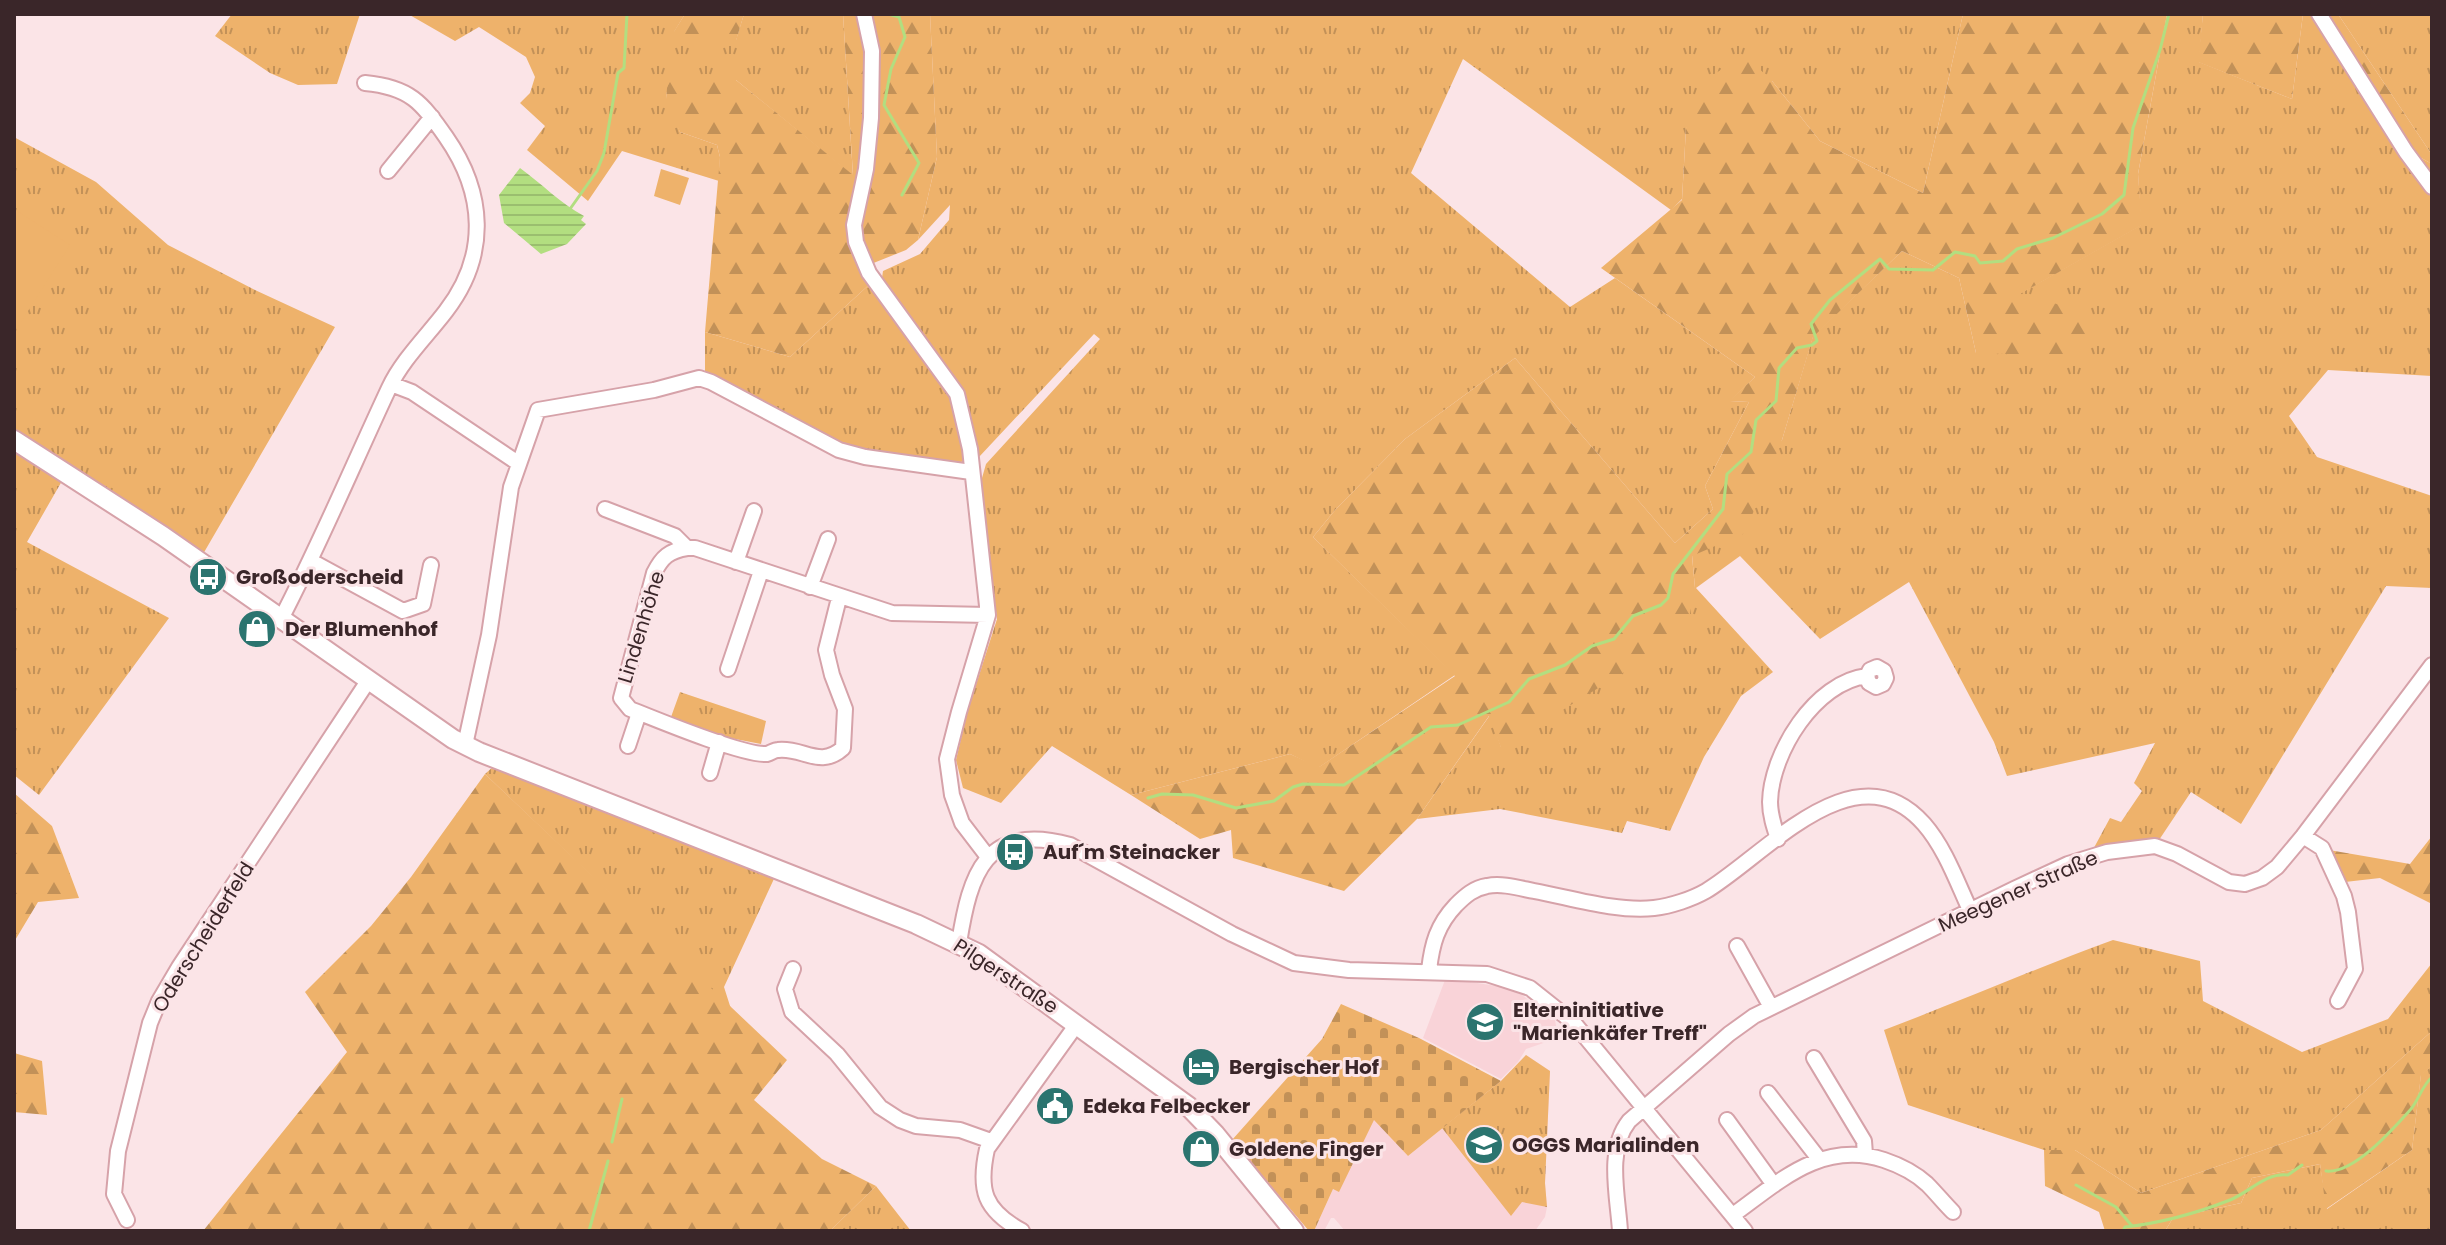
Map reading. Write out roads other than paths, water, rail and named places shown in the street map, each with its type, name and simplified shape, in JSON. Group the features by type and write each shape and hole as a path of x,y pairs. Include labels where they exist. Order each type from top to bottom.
{"main road":[{"path":"14,440 163,536 368,681 465,745"},
{"name":"Pilgerstraße","path":"465,745 959,943 992,963 1188,1106 1215,1134 1294,1231"}],"street":[{"path":"864,14 872,51 871,118 866,169 854,225 856,242 869,273 957,394 966,426 988,615 947,759 952,795 962,823 988,857"},
{"path":"2319,14 2406,152 2432,187"},
{"path":"281,619 311,561 391,384 462,287 473,254 477,214 472,187 462,161 432,117 410,95 391,86 365,83"},
{"path":"388,171 432,117"},
{"path":"465,745 485,657 511,487 538,410 654,390 699,378 839,450 865,457 971,472"},
{"path":"391,384 412,392 518,463"},
{"path":"605,509 675,536 687,548 695,548 892,613 988,615"},
{"path":"736,562 754,511"},
{"path":"810,587 828,539"},
{"name":"Lindenhöhe","path":"687,548 673,550 665,556 654,573 621,698 624,704 639,713 719,742 760,753 777,750 822,757 835,756 843,748 845,709 826,650 839,598"},
{"path":"311,561 403,611 423,604 431,565"},
{"path":"728,669 761,571"},
{"name":"Meegener Straße","path":"1620,1231 1617,1144 1621,1132 1629,1121 1729,1034 1771,1007 1970,910 2089,857 2141,846 2164,848 2229,882 2253,882 2277,867 2303,836 2432,665"},
{"path":"1778,839 1770,815 1771,793 1774,773 1791,735 1803,718 1826,696 1849,681 1867,676"},
{"name":"Oderscheiderfeld","path":"127,1220 114,1194 118,1151 154,1011 179,967 368,681"},
{"name":"Lindenhöhe","path":"628,746 639,713"},
{"path":"710,773 719,742"},
{"path":"1429,970 1434,935 1451,910 1476,889 1500,885 1608,905 1655,908 1706,890 1817,811 1859,796 1893,802 1927,826 1970,910"},
{"path":"2303,836 2322,848 2348,912 2355,969 2338,1001"},
{"path":"959,943 969,890 988,857 1022,840 1045,838 1070,845 1232,934 1294,963 1349,970 1487,974 1517,982 1542,996 1574,1023 1745,1231"},
{"path":"1737,946 1771,1007"},
{"path":"793,969 785,989 792,1012 837,1054 880,1107 916,1126 960,1130 991,1141"},
{"path":"1022,1231 994,1211 986,1196 982,1174 991,1141 1077,1024"},
{"path":"1814,1058 1864,1141 1865,1154"},
{"path":"1768,1093 1819,1159"},
{"path":"1727,1120 1774,1185"},
{"path":"1733,1215 1774,1185 1819,1159 1841,1154 1865,1154 1908,1170 1926,1183 1953,1212"}],"waterway":[{"path":"570,209 597,171 604,153 618,73 624,68 627,14"},
{"path":"888,14 899,17 905,37 891,69 884,105 919,163 902,195"},
{"path":"1148,798 1162,794 1193,795 1236,808 1274,801 1293,787 1303,784 1344,785 1431,727 1458,725 1509,702 1529,679 1565,665 1592,646 1614,639 1633,616 1661,605 1668,598 1673,574 1723,509 1727,474 1751,452 1756,420 1776,401 1779,368 1797,348 1817,341 1811,324 1830,300 1880,259 1889,269 1933,270 1955,252 1975,256 1980,263 2003,261 2017,249 2053,238 2102,214 2124,195 2133,128 2169,14"},
{"path":"2326,1171 2349,1165 2372,1149 2411,1109 2432,1077"},
{"path":"612,1142 622,1099"},
{"path":"589,1231 608,1161"},
{"path":"2123,1231 2125,1227 2165,1220 2217,1205 2237,1197 2265,1179 2288,1175 2302,1165"},
{"path":"2076,1185 2116,1207 2132,1226"}],"place":[{"name":"Großoderscheid","path":"208,577"},
{"name":"Der Blumenhof","path":"257,629"},
{"name":"Auf´m Steinacker","path":"1015,852"},
{"name":"Elterninitiative \"Marienkäfer Treff\"","path":"1485,1022"},
{"name":"Bergischer Hof","path":"1201,1067"},
{"name":"Edeka Felbecker","path":"1055,1106"},
{"name":"OGGS Marialinden","path":"1484,1145"},
{"name":"Goldene Finger","path":"1201,1149"}]}
